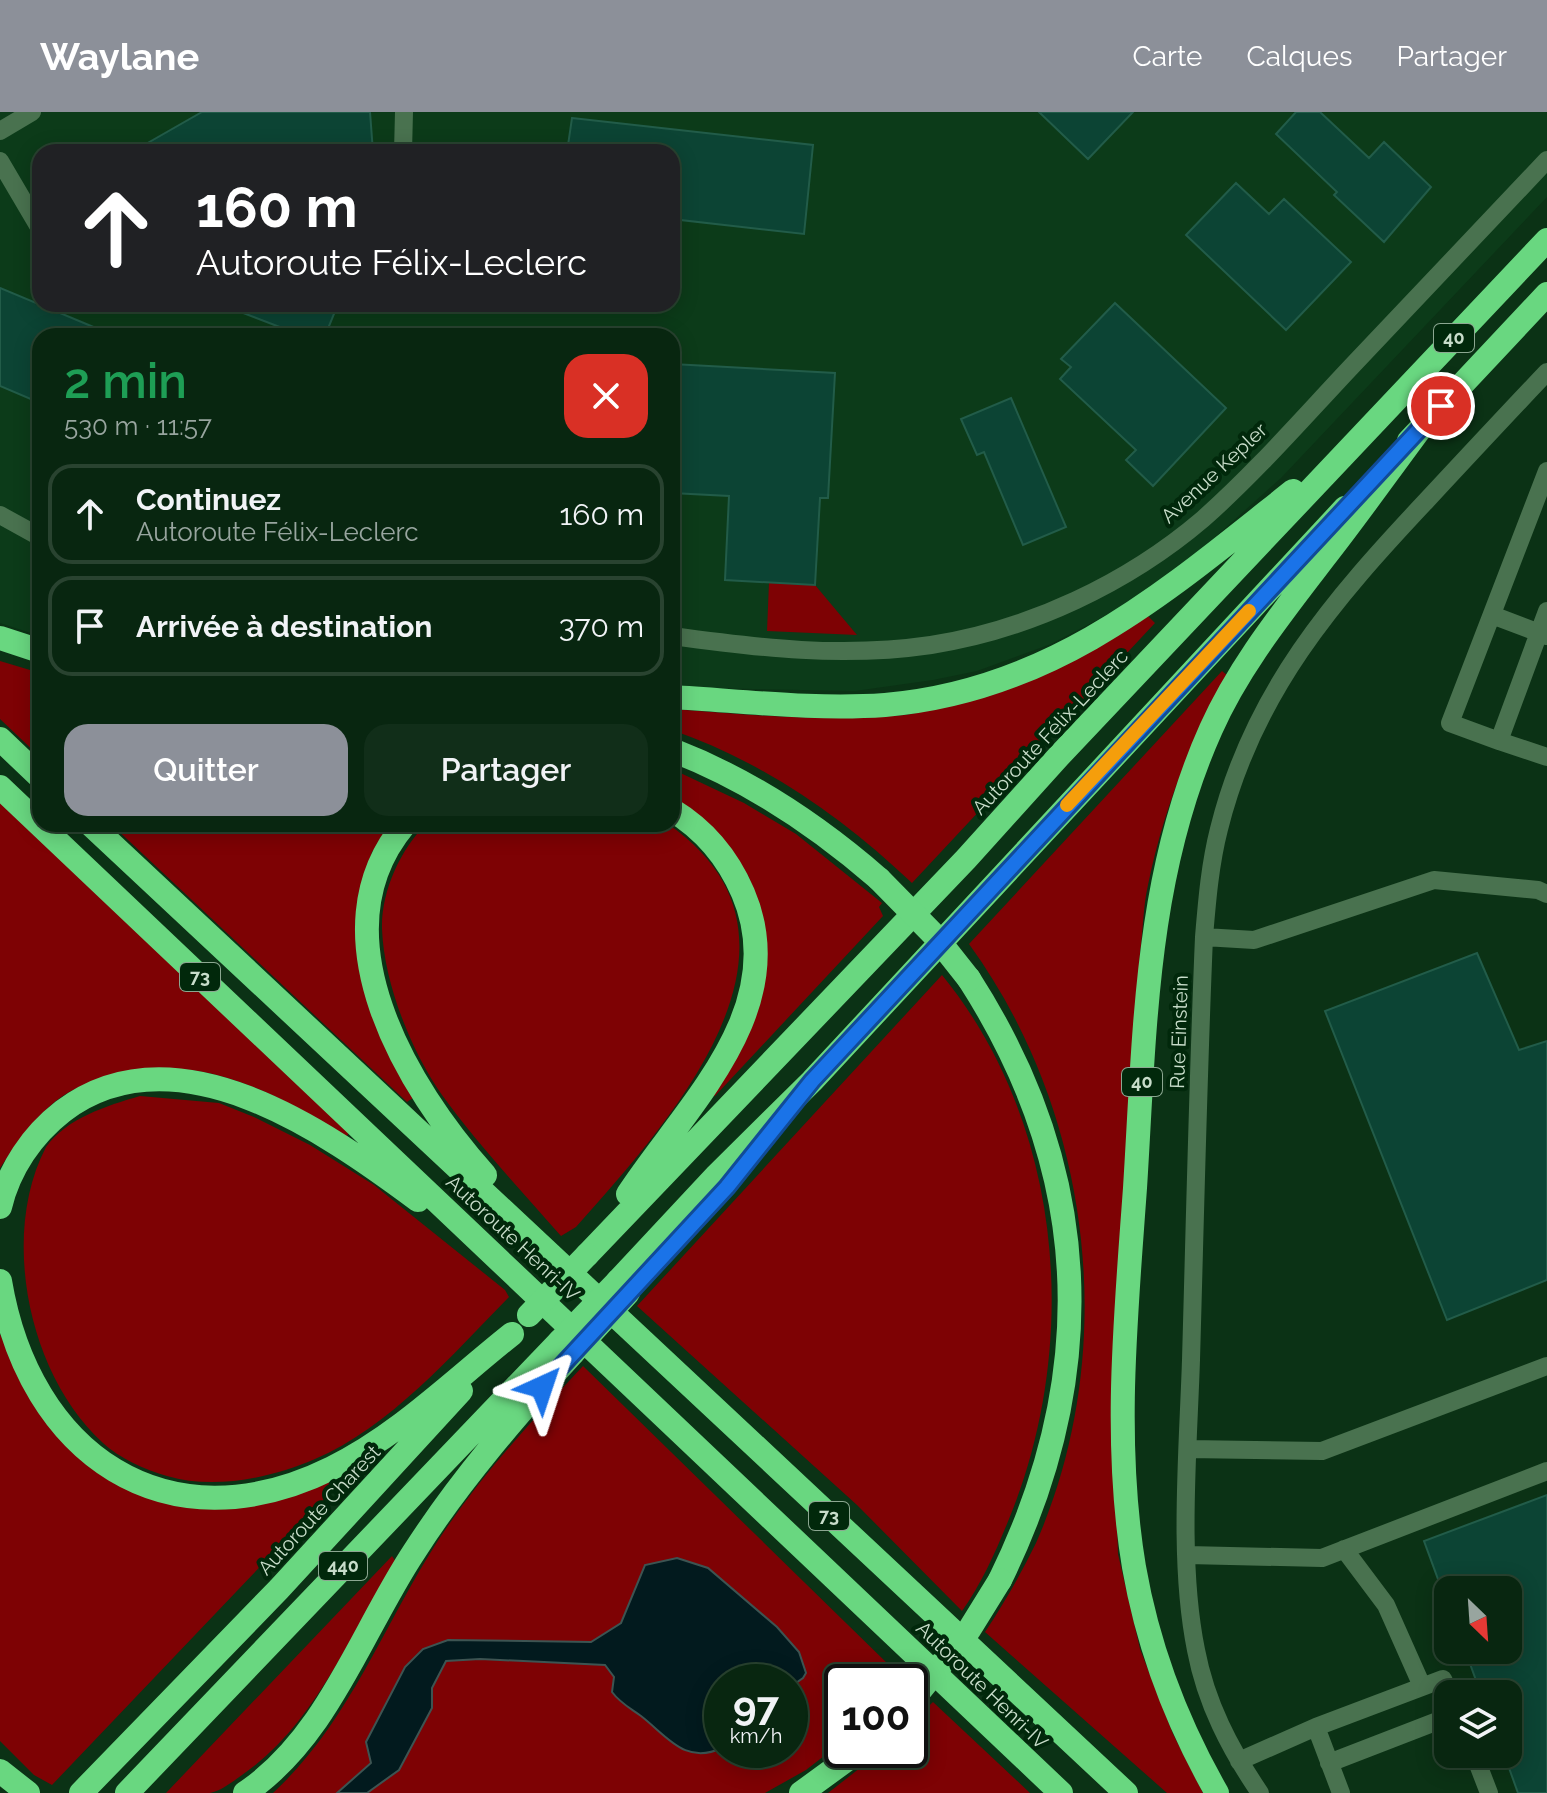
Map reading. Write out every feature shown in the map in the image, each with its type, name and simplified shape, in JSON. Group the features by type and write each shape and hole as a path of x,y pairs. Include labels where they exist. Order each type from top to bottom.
{"highway":[{"name":"Autoroute Félix-Leclerc","path":"591,1251 966,859 1059,756 1547,240"},
{"name":"40","path":"1217,1793 1180,1722 1153,1648 1133,1563 1122,1433 1125,1329 1147,1008 1158,903 1181,807 1225,700 1279,617 1420,429 1547,294"},
{"name":"440","path":"127,1793 567,1347 624,1286 717,1175 812,1081 1420,429"},
{"path":"680,698 803,706 887,704 970,689 1024,671 1097,636 1155,600 1362,436"},
{"path":"0,638 32,648"},
{"path":"0,739 32,769"},
{"path":"680,754 778,802 829,838 879,879 935,936 969,979 1011,1051 1042,1128 1058,1189 1069,1277 1067,1357 1055,1432 1038,1494 1000,1580 969,1630 928,1681"},
{"name":"Autoroute Henri-IV","path":"0,787 32,817"},
{"path":"591,1251 639,1178 716,1073 736,1033 753,976 753,931 746,900 732,869 710,841 680,817"},
{"name":"Autoroute Henri-IV","path":"48,832 1061,1793"},
{"name":"Autoroute Henri-IV","path":"99,832 1126,1793"},
{"path":"400,832 382,858 369,904 369,945 375,986 398,1049 425,1097 533,1237"},
{"path":"0,1207 19,1160 42,1129 69,1106 122,1084 159,1080 190,1083 255,1100 316,1129 389,1178 509,1267"},
{"name":"Autoroute Charest","path":"81,1793 279,1589 591,1251"},
{"path":"0,1281 8,1319 24,1360 47,1403 86,1452 122,1476 163,1492 194,1497 225,1497 269,1491 333,1467 400,1425 512,1334"},
{"path":"245,1793 276,1768 305,1735 441,1511 567,1347"},
{"path":"1018,1694 1137,1793"},
{"path":"801,1793 835,1768"},
{"path":"0,1771 28,1793"}],"street":[{"path":"403,144 404,112"},
{"path":"0,131 28,113"},
{"name":"Avenue Kepler","path":"680,637 800,651 857,652 911,647 1014,623 1066,604 1114,580 1183,534 1242,483 1547,160"},
{"path":"0,161 32,215"},
{"name":"Rue Einstein","path":"1260,1793 1218,1721 1196,1653 1190,1618 1188,1449 1204,937 1213,853 1223,813 1246,749 1283,675 1312,631 1366,565 1545,378"},
{"path":"1547,471 1450,723 1547,757"},
{"path":"0,515 32,533"},
{"path":"1499,741 1543,635 1547,611"},
{"path":"1492,615 1543,635"},
{"path":"1204,937 1254,940 1434,880 1538,890 1547,894"},
{"path":"1188,1449 1322,1451 1547,1366"},
{"path":"1188,1555 1322,1558 1547,1471"},
{"path":"1344,1549 1386,1605 1422,1686"},
{"path":"1239,1761 1316,1727 1434,1682"},
{"path":"1329,1763 1434,1722"},
{"path":"1316,1727 1341,1793"},
{"path":"1479,1768 1489,1793"}],"shaded area":[{"path":"0,112 1547,112 1547,197 1281,478 1203,548 1120,608 1051,644 977,671 855,691 680,686 680,328 32,328 32,633 0,623"},
{"path":"769,583 815,585 857,635 767,631"},
{"path":"1148,616 1155,623 912,883 858,836 800,794 738,758 680,733 680,710 818,718 905,715 1006,689 1101,645"},
{"path":"0,661 32,671 32,749 0,719"},
{"path":"1222,671 1228,676 1190,751 1170,803 1145,902 1113,1398 1118,1554 1140,1649 1173,1734 1203,1793 1167,1793 985,1632 1036,1543 1063,1469 1079,1392 1085,1313 1080,1234 1067,1157 1043,1082 1011,1010 969,944"},
{"path":"680,773 744,803 796,834 882,903 879,907 883,916 715,1096 712,1095 765,938 759,905 748,875 680,807"},
{"path":"0,800 351,1131 345,1138 289,1104 230,1079 200,1071 168,1068 136,1070 89,1083 62,1097 35,1120 0,1168"},
{"path":"120,832 386,832 372,852 355,925 358,959 413,1098 407,1102"},
{"path":"676,832 716,870 737,922 737,976 719,1031 689,1085 613,1185 576,1227 561,1236 442,1095 420,1058 401,1016 384,950 383,915 394,872 417,834"},
{"path":"942,975 983,1034 1014,1098 1036,1166 1048,1237 1052,1309 1046,1381 1032,1451 999,1543 962,1611 857,1505 637,1306"},
{"path":"140,1096 219,1103 310,1145 374,1185 505,1290 509,1297 443,1365 394,1409 369,1428 315,1459 280,1472 242,1480 204,1482 167,1476 125,1458 103,1443 77,1414 56,1380 40,1343 29,1302 24,1261 25,1221 32,1182 46,1147 55,1137 88,1114"},
{"path":"0,1334 25,1380 71,1450 102,1475 132,1492 164,1502 231,1506 265,1501 331,1480 336,1487 52,1785 34,1775 0,1741"},
{"path":"583,1366 888,1664 824,1664 824,1756 806,1770 765,1793 273,1793 299,1767 341,1710 445,1529 501,1457"},
{"path":"392,1556 396,1562 329,1677 291,1730 268,1754 226,1786 210,1793 166,1793"},
{"path":"933,1702 1030,1793 828,1793 860,1768 928,1768 928,1707"}],"water":[{"path":"677,1558 708,1568 777,1627 799,1652 803,1664 704,1664 704,1752 698,1753 687,1751 669,1740 615,1696 612,1692 614,1677 605,1665 480,1659 446,1661 432,1688 432,1708 399,1770 367,1793 337,1793 371,1763 366,1742 405,1667 423,1649 448,1640 591,1642 621,1623 645,1565"}],"building":[{"path":"202,112 370,112 372,144 146,144"},
{"path":"1039,112 1133,112 1088,159"},
{"path":"1296,112 1320,112 1369,158 1384,142 1431,187 1384,242 1276,134"},
{"path":"572,118 813,145 804,234 680,220 680,144 568,144"},
{"path":"1236,183 1269,214 1284,199 1351,262 1286,330 1186,235"},
{"path":"0,288 32,301 32,312 58,312 96,328 32,328 32,400 0,386"},
{"path":"1115,303 1226,408 1153,486 1126,460 1136,450 1060,379 1071,367 1061,359"},
{"path":"241,312 335,312 328,328 282,328"},
{"path":"680,364 835,373 828,498 820,498 815,585 725,580 729,496 680,493"},
{"path":"1011,398 1066,527 1023,545 984,452 977,455 961,419"},
{"path":"1477,953 1519,1050 1547,1041 1547,1280 1447,1320 1325,1011"},
{"path":"1547,1495 1547,1793 1518,1793 1509,1768 1522,1768 1522,1680 1476,1680 1470,1664 1522,1664 1522,1576 1437,1576 1424,1541"}],"slow traffic":[{"path":"1067,805 1249,611"}],"route":[{"path":"542,1387 727,1187 812,1081 1441,406"}]}
